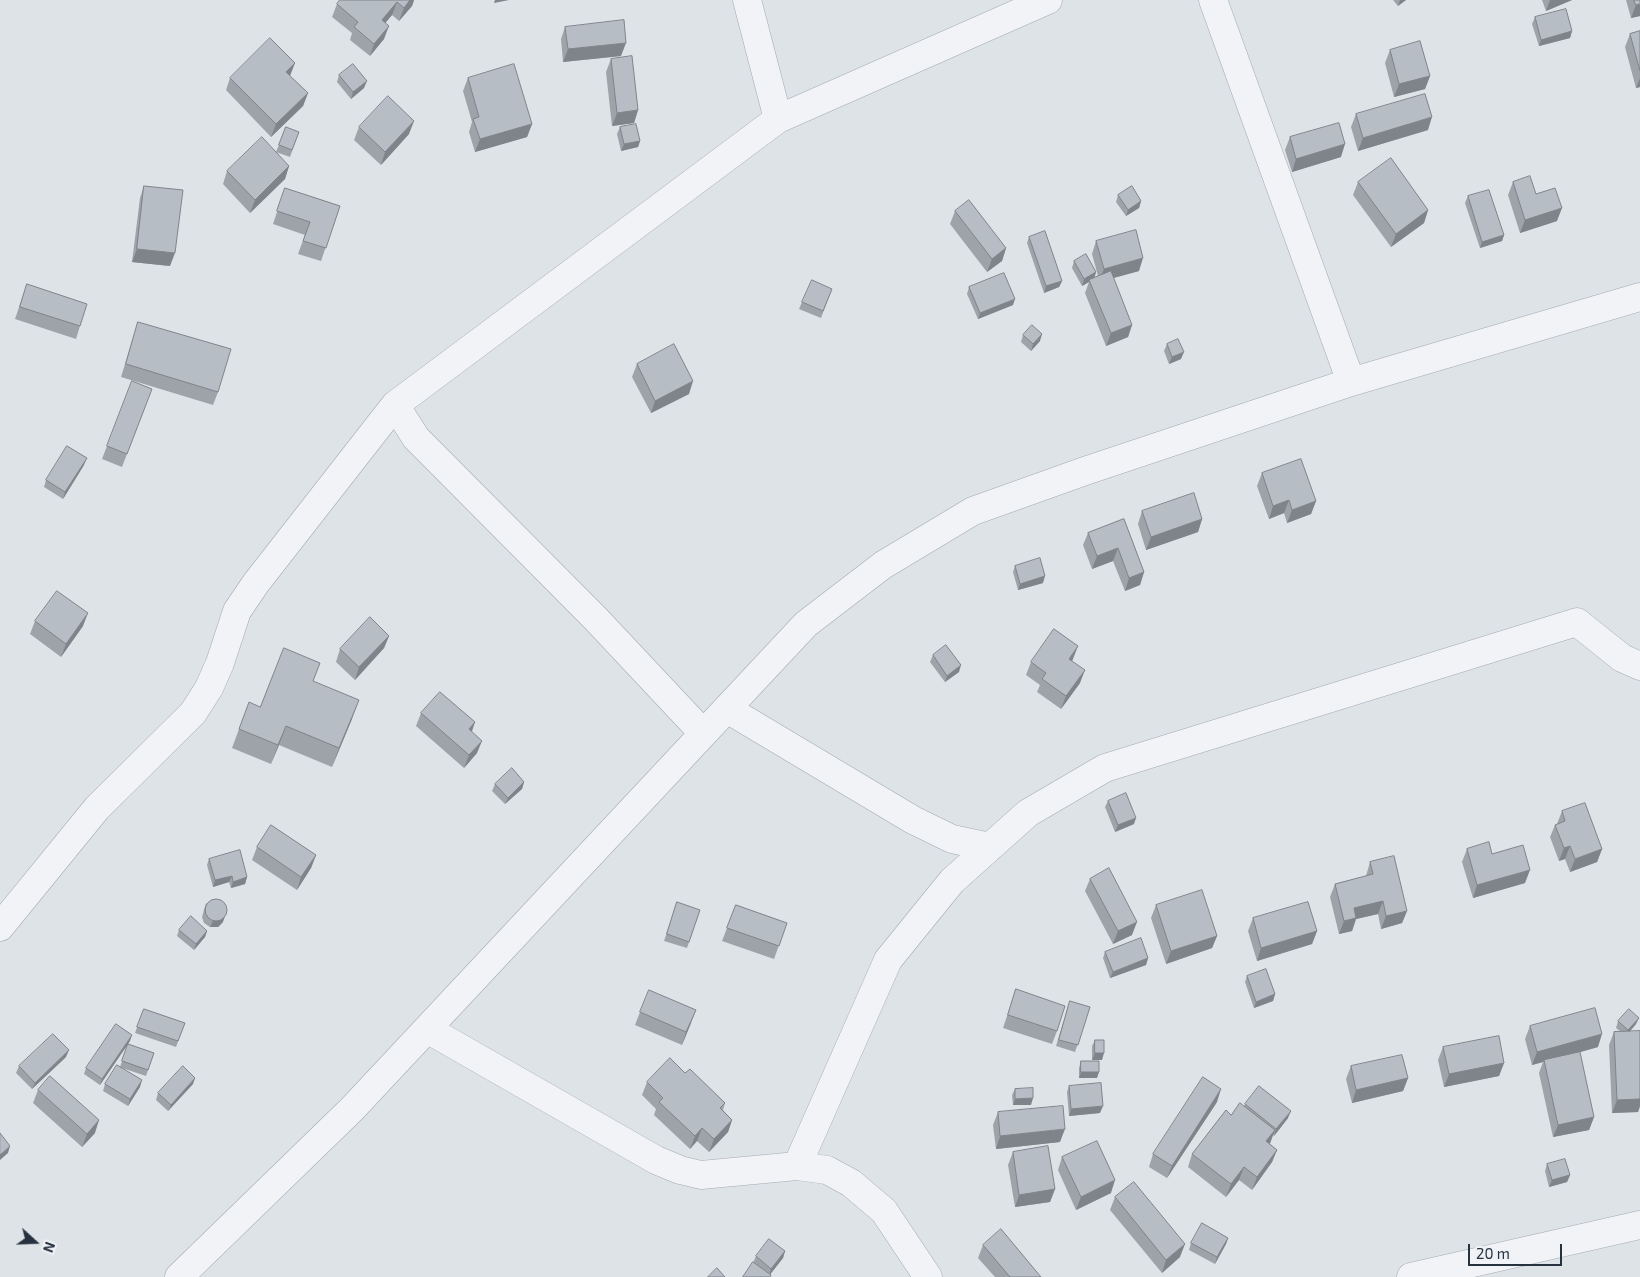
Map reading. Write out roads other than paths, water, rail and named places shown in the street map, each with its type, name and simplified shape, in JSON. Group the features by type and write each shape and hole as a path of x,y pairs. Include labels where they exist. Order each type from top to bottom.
{"street":[{"path":"747,0 778,119"},
{"path":"0,927 97,808 194,713 212,680 237,611 256,583 395,405 778,119 1048,0"},
{"path":"1213,0 1351,382"},
{"path":"179,1277 352,1109 806,624 883,565 973,511 1085,471 1351,382 1640,297"},
{"path":"395,405 416,438 595,618 704,733"},
{"path":"797,1166 888,960 952,881 1028,813 1105,768 1577,622 1622,658 1640,666"},
{"path":"727,709 912,820 952,839 990,847"},
{"path":"427,1029 656,1160 680,1170 701,1175 797,1166 827,1170 851,1183 884,1211 928,1277"},
{"path":"1412,1277 1640,1225"}]}
